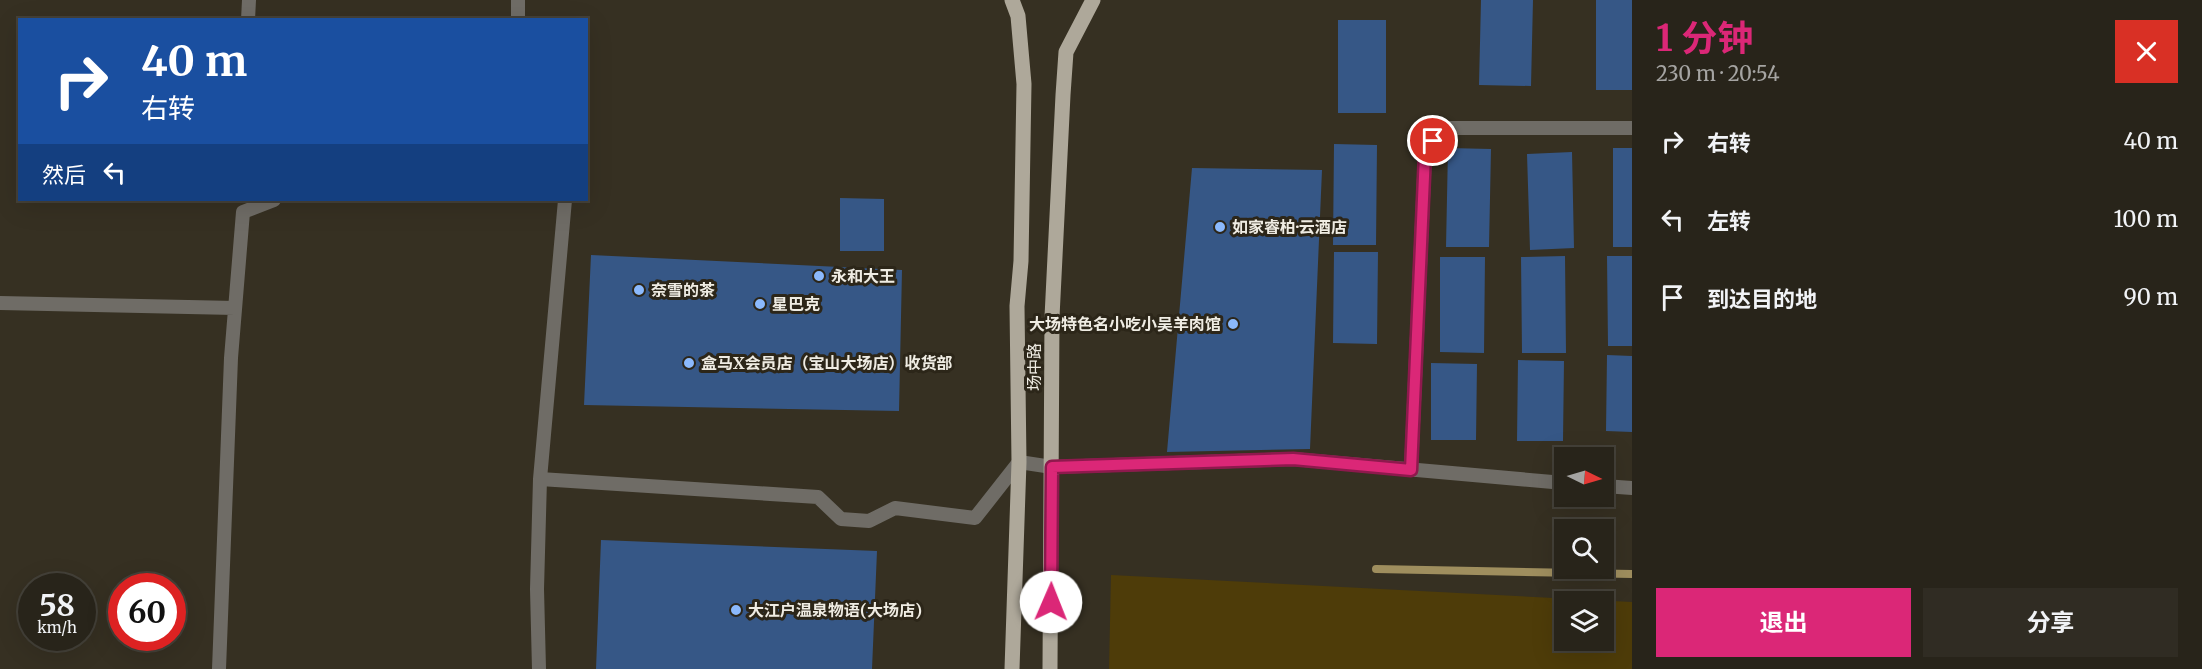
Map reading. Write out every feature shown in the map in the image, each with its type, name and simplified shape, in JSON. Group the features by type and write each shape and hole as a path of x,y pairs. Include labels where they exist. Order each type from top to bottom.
{"main road":[{"name":"场中路","path":"1012,0 1018,16 1024,84 1021,261 1017,306 1019,462 1012,669"},
{"name":"场中路","path":"1050,669 1052,317 1066,52 1093,0"}],"lane":[{"path":"248,18 249,0"},
{"path":"518,0 518,18"},
{"path":"1411,470 1425,154 1441,128 1632,128"},
{"path":"219,669 231,358 243,206 269,201"},
{"path":"539,669 537,589 540,479 565,201"},
{"path":"0,303 235,308"},
{"path":"540,479 818,497 841,519 869,521 895,508 975,518 1019,462 1052,467 1293,459 1554,482"},
{"path":"1614,487 1632,488"}],"shaded area":[{"path":"1111,575 1554,598 1554,651 1614,651 1614,601 1632,602 1632,669 1109,669"}],"building":[{"path":"1481,0 1533,0 1531,86 1479,85"},
{"path":"1596,0 1632,0 1632,90 1596,90"},
{"path":"1338,20 1386,20 1386,113 1338,113"},
{"path":"1334,144 1377,145 1376,245 1333,245"},
{"path":"1448,148 1491,149 1489,247 1446,247"},
{"path":"1613,148 1632,148 1632,247 1613,247"},
{"path":"1572,152 1574,248 1530,250 1527,154"},
{"path":"1192,168 1322,170 1310,449 1167,452"},
{"path":"840,198 884,199 884,251 840,251"},
{"path":"1334,252 1378,252 1377,344 1333,343"},
{"path":"591,255 902,270 899,411 584,405"},
{"path":"1565,256 1566,353 1522,353 1521,257"},
{"path":"1607,256 1632,256 1632,346 1608,346"},
{"path":"1440,257 1485,257 1484,353 1440,352"},
{"path":"1607,355 1632,356 1632,432 1606,431"},
{"path":"1518,360 1564,361 1563,441 1517,441"},
{"path":"1431,363 1477,364 1476,440 1431,440"},
{"name":"大江户温泉物语(大场店)","path":"601,540 877,551 872,669 596,669"}],"waterway":[{"path":"1376,569 1632,574"}],"place":[{"name":"如家睿柏·云酒店","path":"1220,227"},
{"name":"永和大王","path":"819,276"},
{"name":"奈雪的茶","path":"639,290"},
{"name":"星巴克","path":"760,304"},
{"name":"大场特色名小吃小吴羊肉馆","path":"1233,324"},
{"name":"盒马X会员店（宝山大场店）收货部","path":"689,363"},
{"name":"大江户温泉物语(大场店)","path":"736,610"}],"route":[{"path":"1051,602 1052,467 1293,459 1411,470 1425,154 1433,141"}]}
